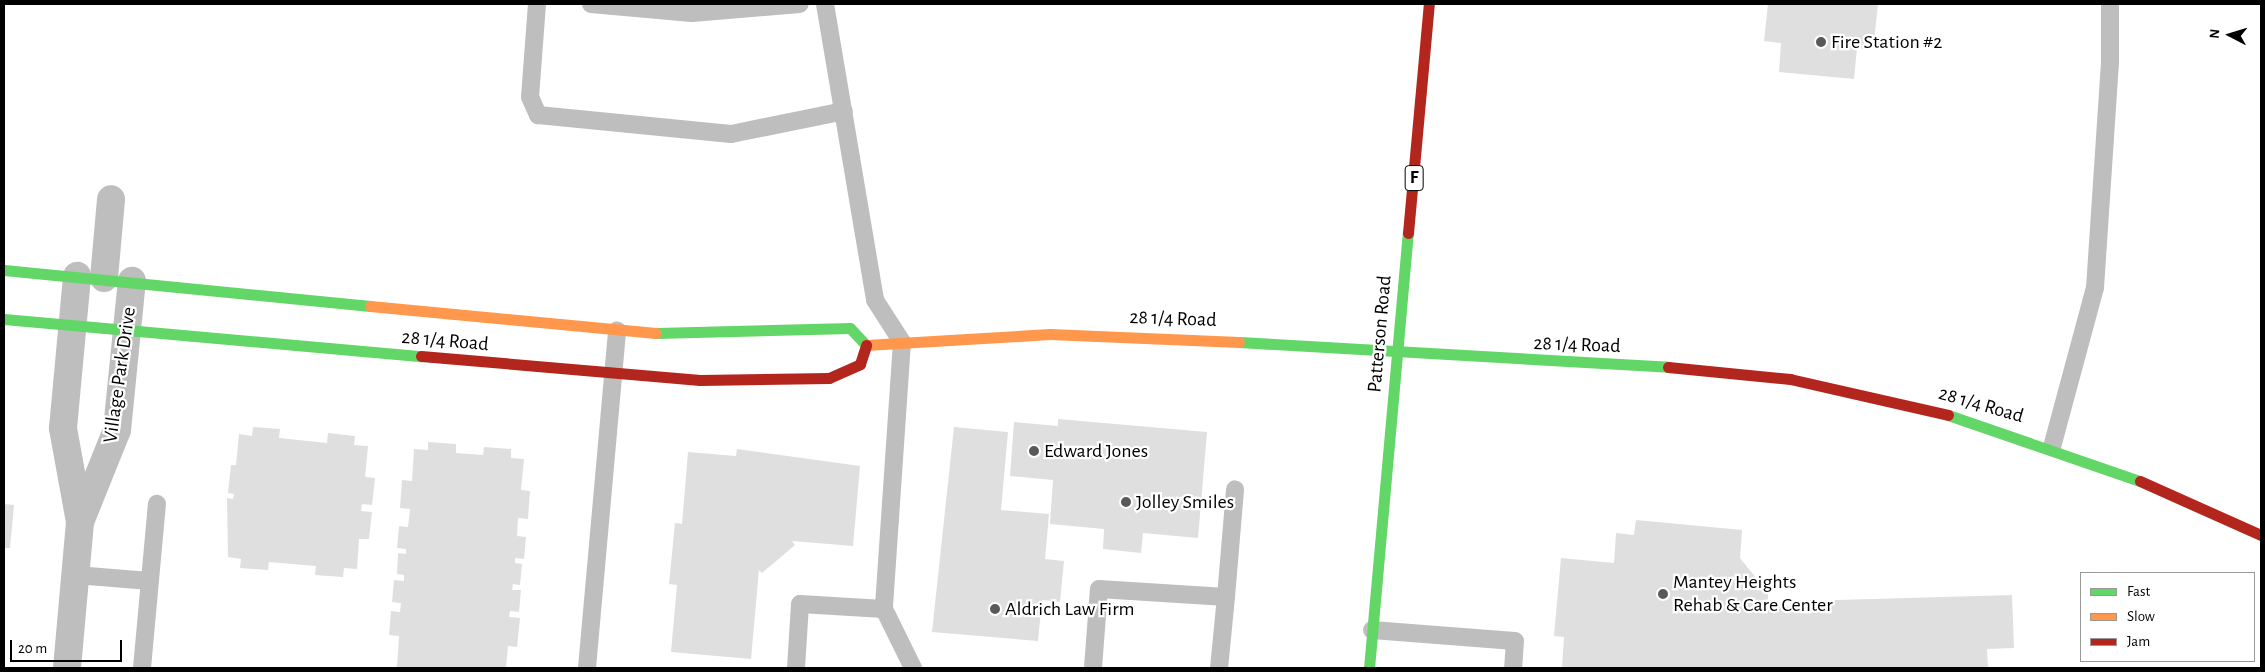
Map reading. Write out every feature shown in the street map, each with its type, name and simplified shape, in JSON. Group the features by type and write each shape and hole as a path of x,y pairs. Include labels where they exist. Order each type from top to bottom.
{"street":[{"name":"Patterson Road","path":"1369,668 1429,4"},
{"path":"104,278 111,199"},
{"name":"28 1/4 Road","path":"4,270 104,278 617,330 714,334 822,326 850,328 866,345"},
{"name":"Village Park Drive","path":"68,668 80,522 63,428 77,276"},
{"name":"Village Park Drive","path":"80,522 117,430 132,281"},
{"name":"28 1/4 Road","path":"4,319 613,376 764,381 829,378 860,364 866,345"},
{"name":"28 1/4 Road","path":"866,345 1050,334 1128,336 1700,368 1790,379 1957,417 2052,447 2261,535"}],"lane":[{"path":"537,4 530,96 538,115 731,134 844,111"},
{"path":"591,4 692,13 800,4"},
{"path":"825,4 875,300 902,342 884,610 912,668"},
{"path":"2052,447 2095,288 2110,63 2110,4"},
{"path":"587,668 617,330"},
{"path":"1219,668 1235,489"},
{"path":"142,668 157,504"},
{"path":"76,575 150,580"},
{"path":"1093,668 1099,589 1226,597"},
{"path":"796,668 800,604 884,610"},
{"path":"1372,630 1515,641 1513,668"}],"building":[{"name":"Fire Station #2","path":"1768,4 1878,4 1874,42 1871,50 1857,48 1854,79 1779,72 1781,43 1764,41"},
{"name":"Jolley Smiles","path":"1058,419 1207,432 1198,538 1143,533 1141,553 1103,549 1104,529 1050,524 1053,480 1010,476 1014,422 1058,426"},
{"path":"253,427 280,429 279,438 327,443 328,433 355,436 354,445 368,446 365,477 375,478 372,505 362,504 361,511 372,512 369,539 359,539 357,569 344,568 343,577 315,575 316,566 269,562 268,570 240,568 241,559 228,557 227,498 233,499 234,494 228,493 231,465 236,465 239,434 252,436"},
{"path":"954,427 1008,432 1001,510 1049,514 1045,559 1064,561 1060,602 1042,600 1038,641 932,632"},
{"path":"428,442 456,444 456,453 483,455 484,447 511,449 511,458 524,459 521,490 530,491 528,519 518,518 517,536 526,537 524,559 515,558 515,563 522,564 520,585 513,584 512,590 521,590 519,612 510,611 509,617 520,618 517,647 508,646 506,668 397,667 399,636 389,635 391,611 400,612 401,603 392,602 394,580 404,581 404,575 397,574 398,553 406,554 406,549 397,548 399,526 408,527 410,509 400,508 402,480 412,481 414,449 428,450"},
{"path":"737,449 860,466 853,546 792,541 795,545 762,573 759,570 751,659 671,652 677,585 669,584 675,523 682,524 688,452 736,456"},
{"path":"4,504 14,505 10,548 4,548"},
{"name":"Mantey Heights Rehab & Care Center","path":"1636,520 1742,530 1740,558 1768,593 1768,607 1802,606 1802,601 2012,595 2014,648 1987,649 1988,668 1562,668 1564,637 1554,636 1561,558 1614,563 1616,533 1634,535"}],"traffic: fast":[{"path":"1369,668 1408,233"},
{"path":"4,270 370,306"},
{"path":"4,319 421,356"},
{"path":"656,333 850,328 866,345"},
{"path":"1239,342 1668,367"},
{"path":"1948,415 2140,481"}],"traffic: slow":[{"path":"370,306 656,333"},
{"path":"866,345 1050,334 1239,342"}],"traffic: jam":[{"path":"1408,233 1429,4"},
{"path":"421,356 700,380 829,378 860,364 866,345"},
{"path":"1668,367 1790,379 1948,415"},
{"path":"2140,481 2261,535"}],"place":[{"name":"Fire Station #2","path":"1821,42"},
{"name":"Edward Jones","path":"1034,451"},
{"name":"Jolley Smiles","path":"1126,502"},
{"name":"Mantey Heights Rehab & Care Center","path":"1663,594"},
{"name":"Aldrich Law Firm","path":"995,609"}]}
